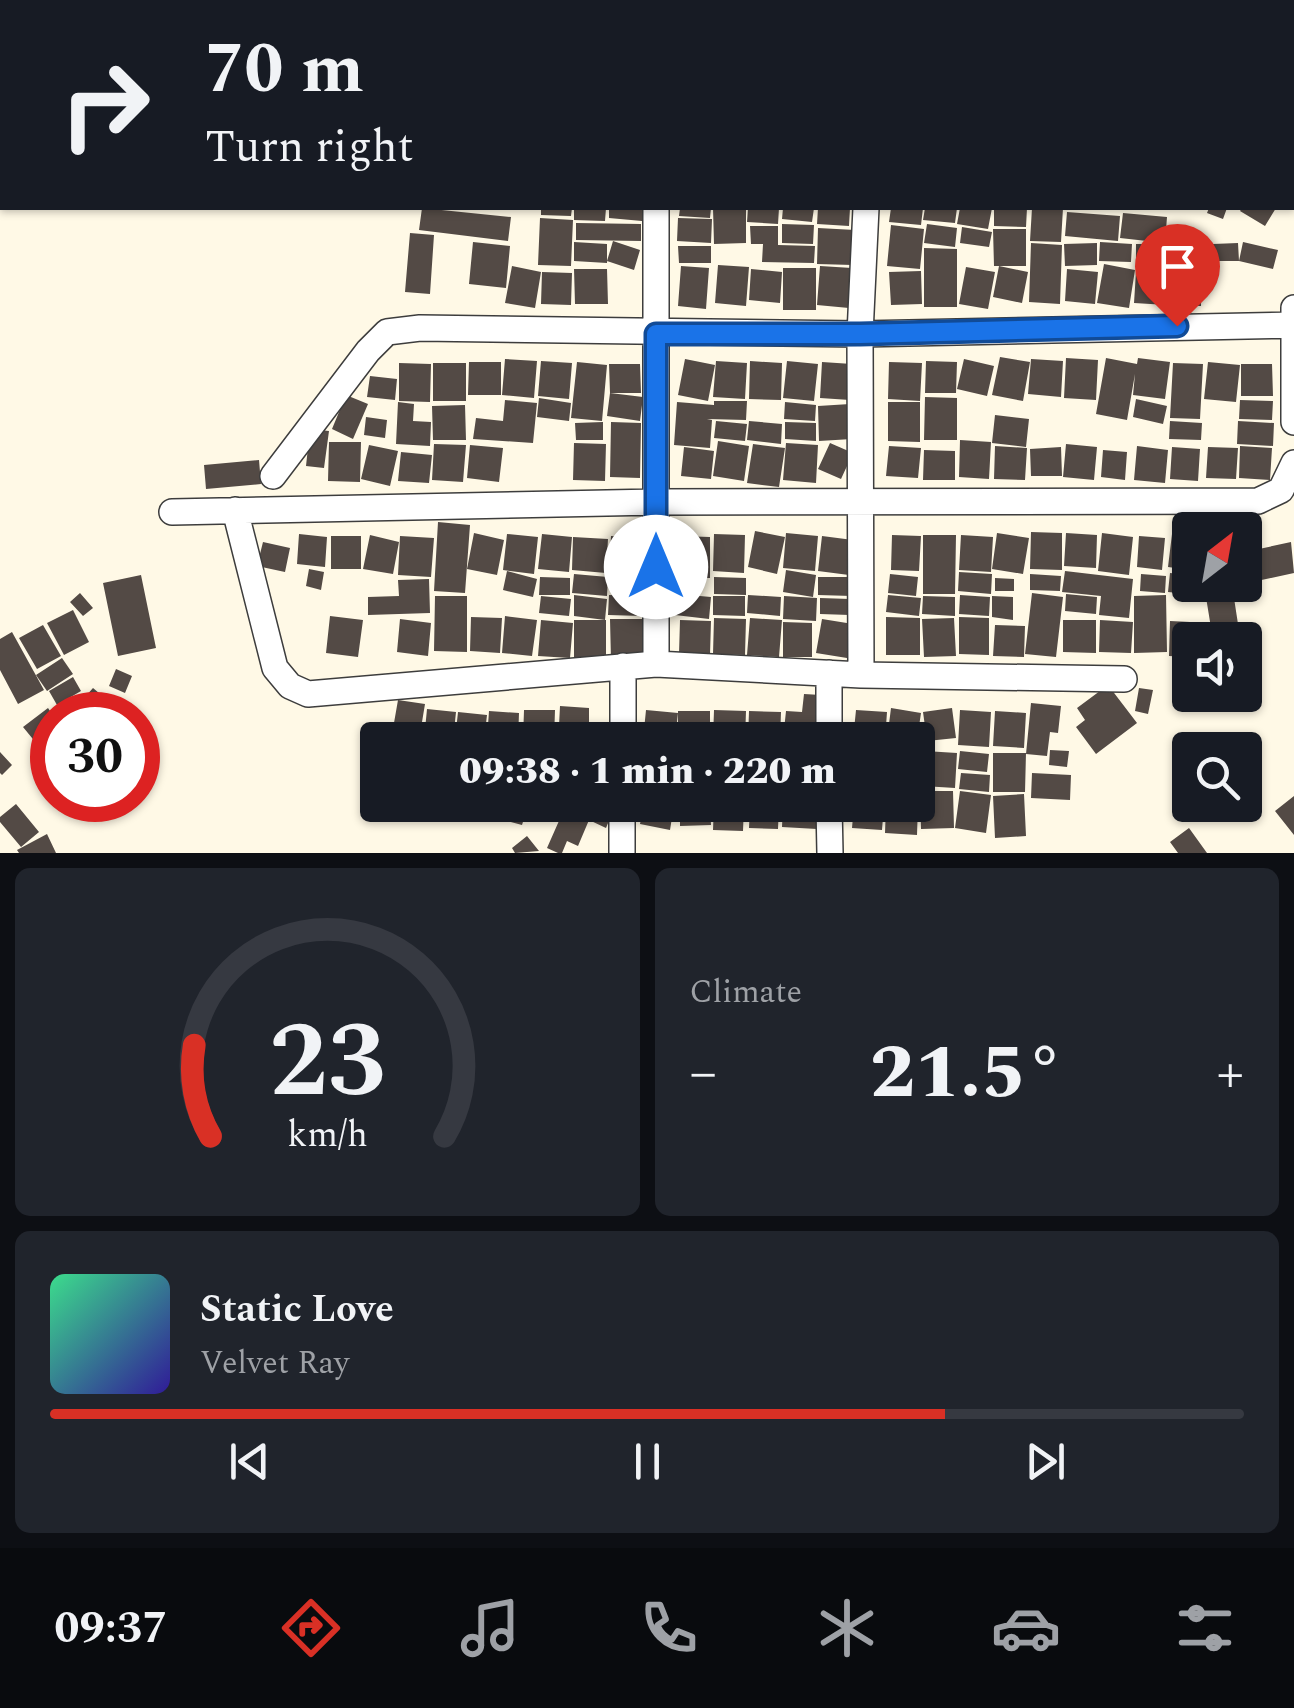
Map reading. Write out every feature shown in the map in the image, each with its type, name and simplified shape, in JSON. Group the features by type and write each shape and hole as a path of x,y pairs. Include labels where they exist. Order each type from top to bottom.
{"street":[{"path":"656,210 656,664"},
{"path":"861,675 860,334 866,210"},
{"path":"1294,308 1294,422"},
{"path":"273,476 368,351 387,332 420,328 860,334 1293,325"},
{"path":"172,512 656,502 1258,501 1281,490 1294,462"},
{"path":"236,510 275,668 290,686 308,694 656,664 861,675 1124,679"},
{"path":"622,722 623,666"},
{"path":"829,673 829,722"},
{"path":"622,822 622,853"},
{"path":"830,822 830,853"}],"building":[{"path":"422,210 511,217 508,241 419,230"},
{"path":"541,210 572,210 571,216 541,215"},
{"path":"574,210 606,210 605,221 574,220"},
{"path":"609,210 643,210 642,221 609,218"},
{"path":"680,210 711,210 710,218 679,216"},
{"path":"713,210 746,210 746,243 714,244"},
{"path":"748,210 779,210 778,224 747,222"},
{"path":"783,210 814,210 812,222 782,219"},
{"path":"818,210 850,210 849,226 817,224"},
{"path":"891,210 923,210 921,225 889,222"},
{"path":"925,210 957,210 955,223 923,220"},
{"path":"960,210 992,210 988,229 957,224"},
{"path":"994,210 1027,210 1026,227 994,226"},
{"path":"1032,210 1063,210 1061,242 1030,241"},
{"path":"1208,210 1226,210 1223,219 1207,213"},
{"path":"1241,210 1275,210 1265,226"},
{"path":"1067,212 1120,216 1118,241 1065,236"},
{"path":"1123,213 1167,217 1165,243 1120,238"},
{"path":"540,218 573,220 571,266 538,265"},
{"path":"678,218 712,219 711,243 677,241"},
{"path":"576,223 641,224 641,241 576,240"},
{"path":"782,224 814,225 813,244 782,243"},
{"path":"927,224 957,228 955,247 924,243"},
{"path":"891,225 924,229 920,269 887,266"},
{"path":"750,226 778,226 778,245 815,246 814,263 762,262 763,244 751,244"},
{"path":"962,227 992,232 989,247 960,243"},
{"path":"818,228 855,230 853,265 817,264"},
{"path":"993,229 1026,229 1026,266 994,266"},
{"path":"410,233 434,235 430,294 405,292"},
{"path":"613,241 640,250 634,270 607,261"},
{"path":"473,242 510,246 506,288 469,284"},
{"path":"574,242 607,244 607,263 574,261"},
{"path":"1100,242 1132,244 1131,262 1099,261"},
{"path":"1243,242 1278,250 1273,269 1239,261"},
{"path":"1031,243 1062,245 1060,304 1029,302"},
{"path":"1097,243 1097,265 1065,266 1064,244"},
{"path":"1238,243 1239,261 1213,261 1213,244"},
{"path":"1136,244 1166,244 1166,271 1136,271"},
{"path":"678,246 711,246 711,263 679,263"},
{"path":"1170,246 1202,247 1201,306 1169,306"},
{"path":"924,248 957,249 957,307 924,307"},
{"path":"1104,264 1135,270 1129,308 1097,303"},
{"path":"718,265 749,267 746,306 715,303"},
{"path":"512,266 541,272 535,308 505,303"},
{"path":"681,266 709,268 706,309 678,306"},
{"path":"820,266 852,268 849,308 817,305"},
{"path":"999,266 1028,272 1022,303 993,297"},
{"path":"966,267 995,272 988,309 959,304"},
{"path":"783,268 816,268 816,310 783,310"},
{"path":"574,269 607,269 608,304 575,304"},
{"path":"751,269 782,272 780,303 749,300"},
{"path":"1067,269 1098,272 1095,304 1065,301"},
{"path":"921,271 922,304 891,305 889,272"},
{"path":"542,272 572,273 571,305 541,304"},
{"path":"1136,272 1168,274 1167,305 1134,303"},
{"path":"1000,357 1030,362 1023,401 992,395"},
{"path":"1066,358 1098,360 1096,400 1064,398"},
{"path":"1106,358 1137,364 1138,358 1170,362 1165,399 1133,395 1135,374 1127,420 1096,414"},
{"path":"505,359 537,361 534,398 502,395"},
{"path":"685,359 715,365 708,401 678,395"},
{"path":"964,359 994,366 987,396 957,389"},
{"path":"1031,359 1063,361 1061,397 1028,394"},
{"path":"541,361 572,363 569,399 538,396"},
{"path":"716,361 747,363 745,399 713,397"},
{"path":"750,361 782,363 781,400 749,399"},
{"path":"787,361 818,364 814,401 783,398"},
{"path":"926,361 957,362 956,393 925,393"},
{"path":"469,362 501,362 501,395 468,395"},
{"path":"577,362 607,365 602,421 571,418"},
{"path":"822,362 852,364 850,400 820,398"},
{"path":"889,362 922,363 920,401 888,399"},
{"path":"1208,362 1240,365 1236,402 1204,399"},
{"path":"399,363 431,364 430,402 399,401"},
{"path":"433,363 466,363 466,401 433,401"},
{"path":"1173,363 1203,364 1200,419 1170,418"},
{"path":"609,364 640,364 641,393 610,393"},
{"path":"1241,364 1272,364 1273,396 1241,396"},
{"path":"370,376 397,379 395,400 367,397"},
{"path":"610,393 643,397 640,421 607,416"},
{"path":"346,395 368,404 353,439 332,429"},
{"path":"925,397 957,398 957,440 924,440"},
{"path":"539,398 571,403 569,421 537,417"},
{"path":"1136,399 1167,406 1163,424 1133,417"},
{"path":"505,400 537,403 533,443 473,439 476,418 503,421"},
{"path":"1240,400 1273,401 1272,420 1239,419"},
{"path":"714,401 747,401 746,420 707,419 712,420 710,448 674,445 677,402 714,405"},
{"path":"398,402 414,404 413,421 431,422 430,446 396,444"},
{"path":"785,402 816,405 815,421 784,419"},
{"path":"888,402 920,402 920,442 888,441"},
{"path":"850,404 852,439 819,441 818,406"},
{"path":"465,405 466,440 433,440 432,406"},
{"path":"995,415 1029,419 1026,447 992,443"},
{"path":"366,417 387,420 385,438 364,435"},
{"path":"716,421 747,424 745,441 714,438"},
{"path":"749,421 782,424 781,444 747,440"},
{"path":"1170,421 1202,423 1201,440 1169,439"},
{"path":"1238,421 1274,423 1273,446 1237,444"},
{"path":"603,422 603,440 576,440 575,423"},
{"path":"611,422 641,423 640,478 610,477"},
{"path":"785,422 816,423 816,441 785,439"},
{"path":"310,429 329,431 324,468 306,466"},
{"path":"960,440 991,442 989,479 959,477"},
{"path":"718,441 749,446 744,481 713,476"},
{"path":"329,442 361,442 360,482 328,481"},
{"path":"574,443 606,444 605,481 573,480"},
{"path":"786,443 818,445 816,483 783,480"},
{"path":"830,443 853,453 841,479 818,469"},
{"path":"434,444 466,445 463,482 432,480"},
{"path":"753,444 785,448 779,487 747,483"},
{"path":"1066,444 1097,447 1094,480 1063,477"},
{"path":"369,445 398,451 390,486 361,479"},
{"path":"470,445 503,448 499,482 467,478"},
{"path":"889,446 921,448 918,478 886,476"},
{"path":"995,446 1027,448 1025,480 994,479"},
{"path":"1137,446 1168,450 1165,483 1134,480"},
{"path":"1240,446 1272,448 1270,480 1239,478"},
{"path":"684,447 714,451 711,479 681,476"},
{"path":"1061,447 1062,476 1031,476 1030,449"},
{"path":"1172,447 1200,449 1198,481 1170,479"},
{"path":"1208,447 1238,448 1236,479 1206,478"},
{"path":"924,450 955,451 955,480 923,480"},
{"path":"1103,450 1127,452 1125,480 1101,477"},
{"path":"401,452 432,455 429,483 398,481"},
{"path":"259,460 261,484 206,489 204,465"},
{"path":"438,522 470,525 465,593 434,591"},
{"path":"755,531 785,537 777,574 748,567"},
{"path":"1031,532 1062,533 1062,570 1030,569"},
{"path":"474,533 504,540 497,575 467,569"},
{"path":"786,533 818,536 815,571 783,568"},
{"path":"997,533 1029,538 1023,574 992,569"},
{"path":"1066,533 1097,535 1096,568 1064,566"},
{"path":"1102,533 1133,537 1129,575 1098,571"},
{"path":"299,534 327,537 325,567 297,564"},
{"path":"507,534 538,537 534,574 503,570"},
{"path":"542,534 572,537 569,572 538,569"},
{"path":"714,534 745,535 744,573 713,571"},
{"path":"1172,534 1172,568 1168,567"},
{"path":"370,535 399,542 393,574 363,569"},
{"path":"892,535 921,536 919,571 891,570"},
{"path":"923,535 956,535 955,594 923,594"},
{"path":"961,535 993,537 991,572 959,570"},
{"path":"331,536 361,536 361,569 331,569"},
{"path":"400,536 434,538 431,577 398,575"},
{"path":"611,536 642,538 640,576 609,574"},
{"path":"678,536 710,537 710,578 678,578"},
{"path":"822,536 853,540 849,575 818,571"},
{"path":"1139,536 1165,538 1162,570 1137,567"},
{"path":"573,537 608,539 606,573 572,570"},
{"path":"263,542 290,548 285,572 257,566"},
{"path":"1291,542 1294,573 1262,580 1262,548"},
{"path":"309,569 324,572 321,590 306,586"},
{"path":"786,570 816,575 813,597 783,592"},
{"path":"507,571 537,579 533,597 503,590"},
{"path":"1065,571 1133,579 1129,618 1099,615 1101,596 1062,592"},
{"path":"959,572 992,574 991,594 958,591"},
{"path":"574,574 608,577 607,596 572,593"},
{"path":"890,574 918,577 916,596 888,593"},
{"path":"1030,574 1061,576 1060,591 1030,590"},
{"path":"1141,574 1166,576 1165,593 1140,591"},
{"path":"141,575 156,648 118,656 103,583"},
{"path":"540,577 570,578 570,595 539,595"},
{"path":"714,577 746,578 746,595 714,594"},
{"path":"818,577 852,577 852,596 818,595"},
{"path":"995,578 1014,579 1014,591 995,591"},
{"path":"429,579 430,613 368,615 368,597 399,596 398,580"},
{"path":"80,593 93,608 83,616 70,602"},
{"path":"1032,593 1063,597 1056,657 1025,654"},
{"path":"677,594 711,597 709,619 675,615"},
{"path":"1066,594 1097,597 1096,614 1065,611"},
{"path":"574,595 607,599 605,620 574,616"},
{"path":"609,595 643,596 643,616 608,615"},
{"path":"748,595 781,597 780,616 747,613"},
{"path":"888,595 921,598 919,616 886,612"},
{"path":"960,595 990,597 989,616 959,614"},
{"path":"1166,595 1167,652 1134,653 1134,596"},
{"path":"435,596 467,596 467,652 434,651"},
{"path":"541,596 571,599 569,616 539,613"},
{"path":"713,596 745,596 745,616 713,615"},
{"path":"784,596 817,598 816,621 783,619"},
{"path":"923,596 955,597 955,616 922,614"},
{"path":"992,596 1013,597 1013,620 992,617"},
{"path":"820,598 850,599 850,615 820,614"},
{"path":"1207,602 1235,602 1238,622 1210,622"},
{"path":"73,610 89,642 64,655 47,623"},
{"path":"330,616 363,620 358,657 326,653"},
{"path":"505,616 537,620 532,656 502,653"},
{"path":"471,617 502,618 500,653 470,651"},
{"path":"886,617 920,618 920,655 886,655"},
{"path":"959,617 989,618 989,655 959,654"},
{"path":"714,618 746,619 745,655 713,654"},
{"path":"750,618 782,620 779,657 747,655"},
{"path":"954,618 956,656 924,657 922,619"},
{"path":"400,619 431,623 428,656 397,652"},
{"path":"610,619 642,619 642,660 611,660"},
{"path":"822,619 853,624 847,658 816,653"},
{"path":"541,620 573,623 570,658 538,656"},
{"path":"574,620 606,620 606,659 574,658"},
{"path":"680,620 711,621 710,655 679,654"},
{"path":"1063,620 1096,620 1096,653 1063,652"},
{"path":"1100,620 1133,622 1131,653 1099,652"},
{"path":"1170,621 1190,622 1172,622 1172,656"},
{"path":"783,622 812,623 812,657 783,657"},
{"path":"43,625 61,656 37,669 19,638"},
{"path":"995,625 1025,626 1024,657 993,656"},
{"path":"12,632 44,690 30,692 30,698 18,704 0,670 0,639"},
{"path":"62,658 73,674 47,691 36,675"},
{"path":"116,669 132,676 125,692 109,686"},
{"path":"73,677 81,691 50,692"},
{"path":"1108,685 1137,723 1096,754 1076,727 1085,720 1077,708"},
{"path":"1139,688 1153,690 1148,714 1135,711"},
{"path":"804,694 821,695 819,722 785,722 786,711 802,712"},
{"path":"398,700 425,704 422,722 394,722"},
{"path":"1031,703 1061,706 1058,733 1050,732 1047,756 1026,754"},
{"path":"560,706 589,708 589,722 559,722"},
{"path":"891,708 921,713 920,722 889,722"},
{"path":"952,708 956,738 935,740 935,722 924,722 923,712"},
{"path":"427,709 456,712 455,722 426,722"},
{"path":"524,710 555,710 555,722 524,722"},
{"path":"646,710 678,713 677,722 645,722"},
{"path":"714,710 746,711 746,722 714,722"},
{"path":"856,710 887,712 886,722 855,722"},
{"path":"960,710 991,712 989,747 958,745"},
{"path":"489,711 519,713 519,722 488,722"},
{"path":"678,711 710,711 710,722 678,722"},
{"path":"749,711 781,712 781,722 749,722"},
{"path":"995,711 1026,713 1024,748 993,746"},
{"path":"458,712 487,715 486,722 457,722"},
{"path":"1050,750 1069,751 1067,767 1049,765"},
{"path":"960,751 989,754 987,772 958,769"},
{"path":"0,752 12,765 2,775 0,773"},
{"path":"935,752 957,753 955,788 935,787"},
{"path":"993,753 1026,753 1025,792 993,792"},
{"path":"961,773 990,775 989,792 959,789"},
{"path":"1032,773 1071,775 1070,800 1031,798"},
{"path":"935,791 953,791 954,828 921,829 921,822 935,822"},
{"path":"960,791 991,795 986,833 955,828"},
{"path":"1024,794 1026,836 995,838 993,796"},
{"path":"1294,796 1294,835 1275,811"},
{"path":"16,804 39,832 21,847 0,817"},
{"path":"558,822 588,822 578,846 567,841 562,853 547,848"},
{"path":"640,822 671,822 670,830"},
{"path":"680,822 711,822 711,825 680,826"},
{"path":"713,822 743,822 743,831 713,830"},
{"path":"749,822 778,822 778,829 749,828"},
{"path":"782,822 818,822 817,829 782,827"},
{"path":"853,822 883,822 882,830 852,828"},
{"path":"885,822 917,822 917,835 885,833"},
{"path":"1189,828 1207,853 1178,853 1170,842"},
{"path":"47,834 56,853 17,850"},
{"path":"527,836 539,851 515,853 512,848"}],"route":[{"path":"656,567 656,334 860,334 1177,326"}]}
